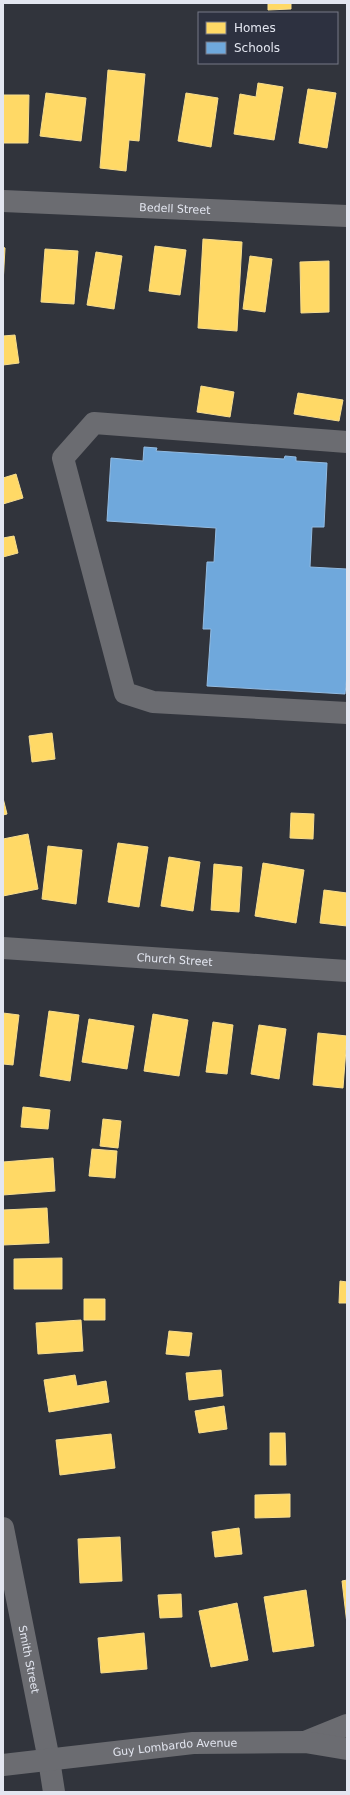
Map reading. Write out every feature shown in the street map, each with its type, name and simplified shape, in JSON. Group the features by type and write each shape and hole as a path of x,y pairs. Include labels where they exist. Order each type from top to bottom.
{"street":[{"name":"Bedell Street","path":"3,201 347,216"},
{"path":"347,442 94,423 63,458 125,693 153,702 347,713"},
{"name":"Church Street","path":"3,948 347,971"},
{"name":"Smith Street","path":"3,1528 54,1792"},
{"path":"305,1742 347,1724"},
{"name":"Guy Lombardo Avenue","path":"3,1766 193,1743 305,1742 347,1749"}],"building: Homes":[{"path":"268,3 291,3 291,9 268,10"},
{"path":"108,70 145,74 139,141 129,140 126,171 100,168"},
{"path":"258,83 283,87 274,140 234,134 240,94 256,97"},
{"path":"308,89 336,93 327,148 299,143"},
{"path":"46,93 86,98 81,141 40,136"},
{"path":"186,93 218,98 211,147 178,141"},
{"path":"3,95 29,95 28,143 3,143"},
{"path":"203,239 242,242 237,331 198,328"},
{"path":"155,246 186,250 180,295 149,291"},
{"path":"3,247 5,248 3,284"},
{"path":"45,249 78,251 74,304 41,302"},
{"path":"96,252 122,256 114,309 87,305"},
{"path":"250,256 272,259 265,312 243,309"},
{"path":"329,261 329,312 301,313 300,262"},
{"path":"15,335 19,363 3,365 3,336"},
{"path":"201,386 234,392 230,417 197,412"},
{"path":"298,393 343,400 339,421 294,414"},
{"path":"16,474 23,498 3,504 3,478"},
{"path":"14,536 18,553 3,557 3,538"},
{"path":"52,733 55,759 32,762 29,736"},
{"path":"3,798 7,814 3,815"},
{"path":"291,813 314,814 313,839 290,838"},
{"path":"28,834 38,889 3,896 3,839"},
{"path":"118,843 148,847 139,907 108,902"},
{"path":"48,846 82,850 76,904 42,899"},
{"path":"169,857 200,862 193,911 161,906"},
{"path":"263,863 304,870 296,923 255,916"},
{"path":"214,864 242,867 239,912 211,910"},
{"path":"324,890 347,893 347,926 320,923"},
{"path":"49,1011 79,1015 70,1081 40,1076"},
{"path":"3,1013 19,1015 13,1065 3,1064"},
{"path":"153,1014 188,1020 179,1076 144,1071"},
{"path":"89,1019 134,1026 127,1069 82,1062"},
{"path":"213,1022 233,1025 227,1074 206,1072"},
{"path":"259,1025 286,1029 279,1079 251,1074"},
{"path":"318,1033 347,1036 343,1088 313,1085"},
{"path":"23,1107 50,1110 48,1129 21,1127"},
{"path":"103,1119 121,1121 118,1148 100,1146"},
{"path":"92,1149 117,1151 115,1178 89,1176"},
{"path":"53,1158 55,1191 3,1195 3,1162"},
{"path":"47,1208 49,1243 3,1245 3,1210"},
{"path":"62,1258 62,1289 14,1289 14,1259"},
{"path":"340,1281 347,1282 347,1303 339,1303"},
{"path":"84,1299 105,1299 105,1320 84,1320"},
{"path":"81,1320 83,1351 38,1354 36,1323"},
{"path":"169,1331 192,1333 189,1356 166,1354"},
{"path":"221,1370 223,1396 189,1400 186,1373"},
{"path":"75,1375 77,1386 106,1381 109,1402 49,1412 44,1380"},
{"path":"224,1406 227,1429 199,1433 195,1411"},
{"path":"270,1433 285,1433 286,1465 270,1465"},
{"path":"111,1434 115,1468 60,1475 56,1440"},
{"path":"290,1494 290,1517 255,1518 255,1495"},
{"path":"239,1528 242,1554 215,1557 212,1532"},
{"path":"120,1537 122,1581 80,1583 78,1539"},
{"path":"347,1580 347,1624 342,1581"},
{"path":"306,1590 314,1646 273,1652 264,1597"},
{"path":"181,1594 182,1617 160,1618 158,1595"},
{"path":"237,1603 248,1660 211,1667 199,1611"},
{"path":"144,1633 147,1669 101,1673 98,1638"}],"building: Schools":[{"path":"144,447 157,448 156,451 284,459 285,456 296,457 296,461 327,463 324,527 312,527 310,567 347,569 347,675 345,694 207,686 211,629 203,629 207,562 214,562 216,528 107,521 111,458 143,461"}]}
